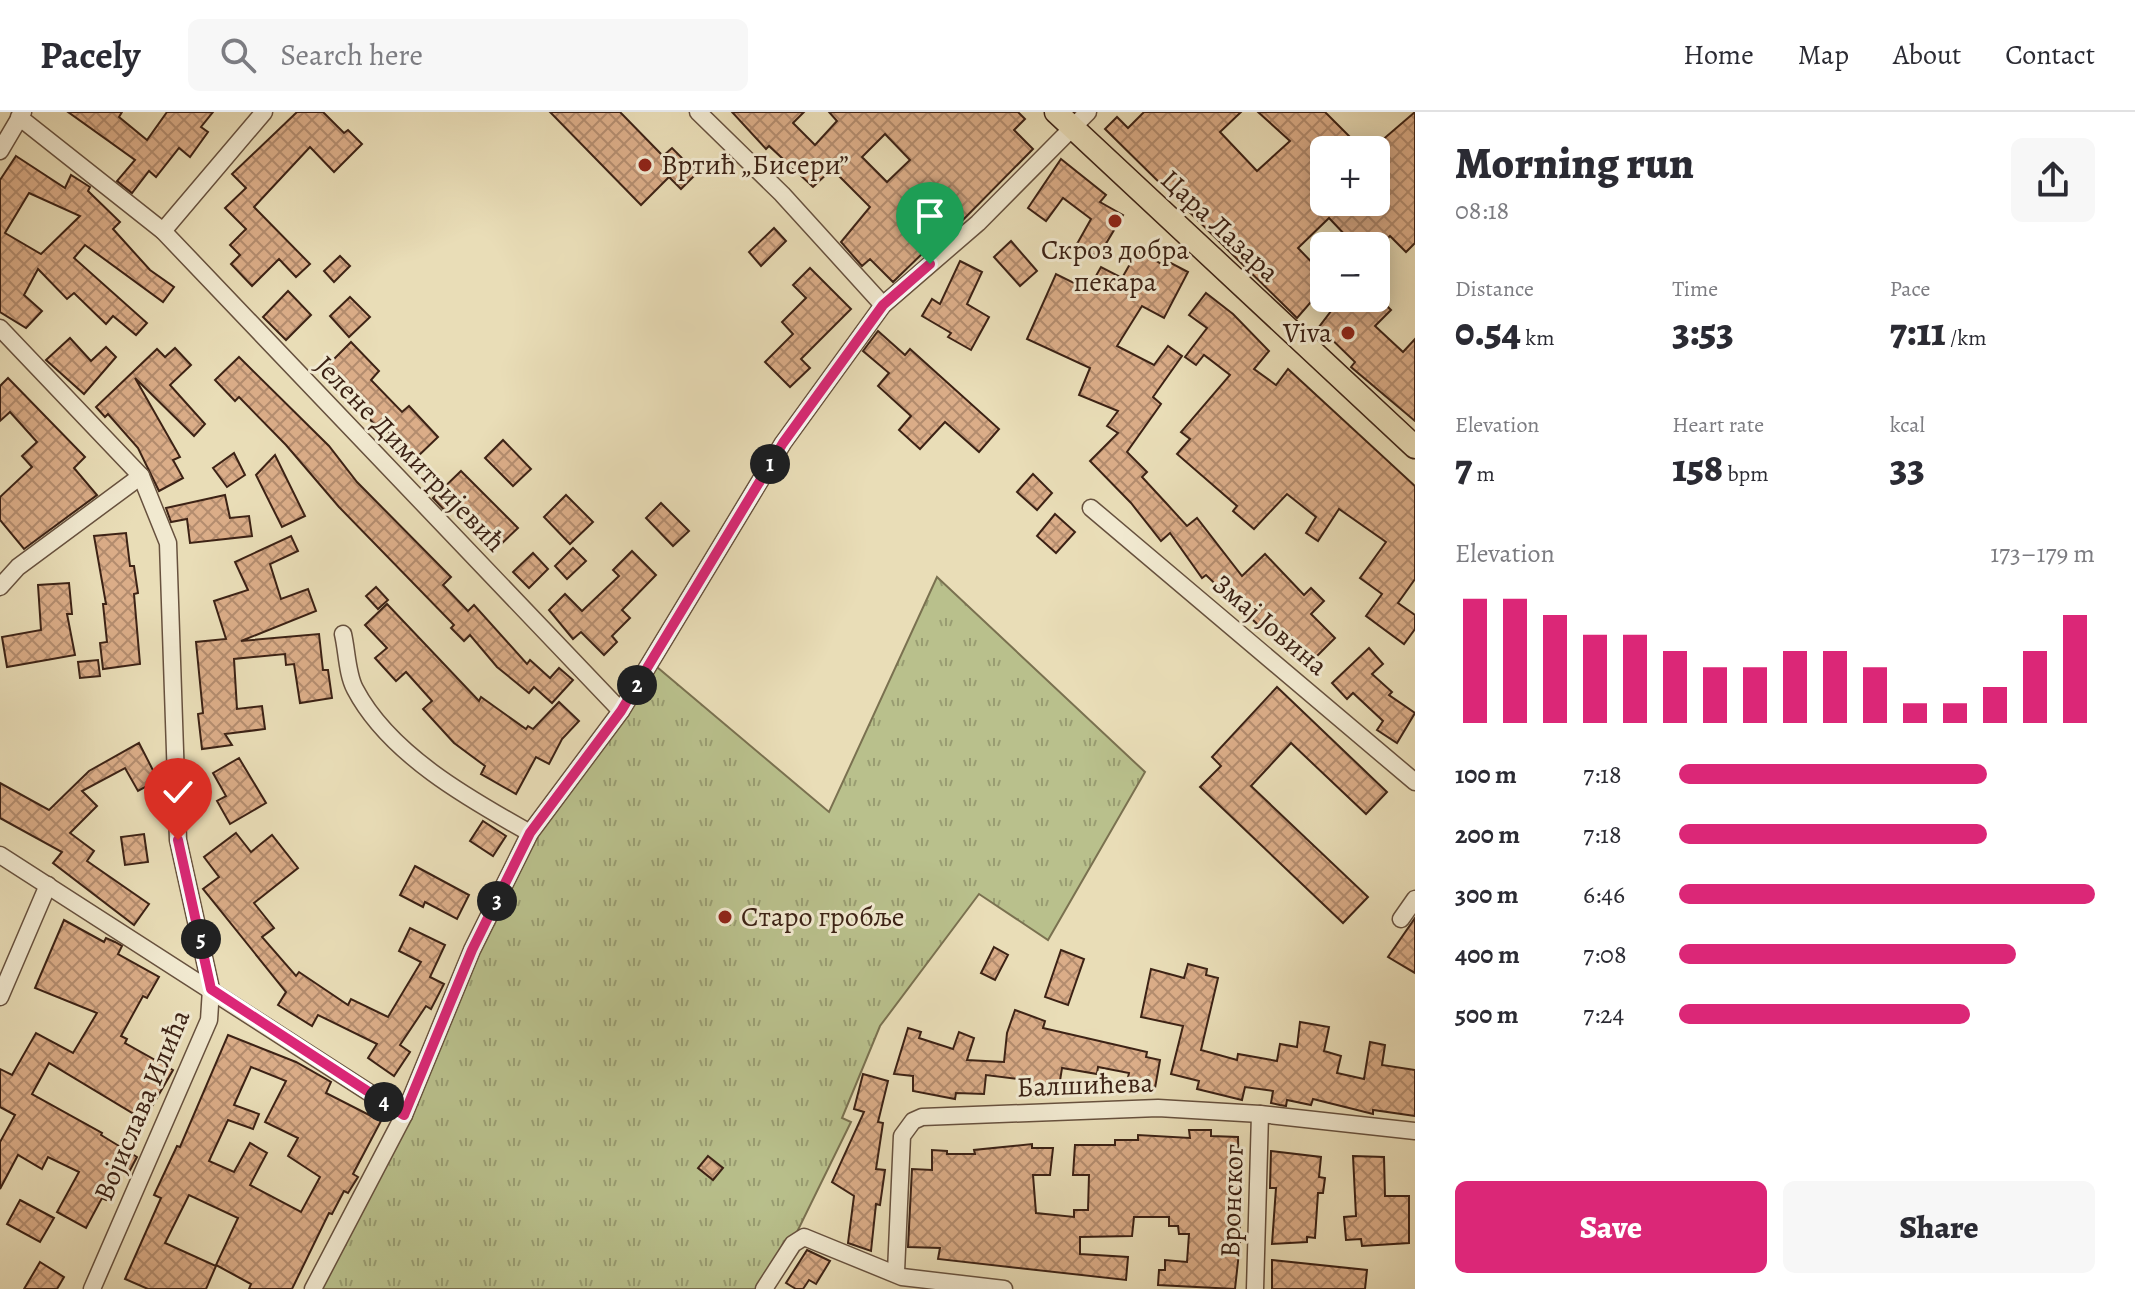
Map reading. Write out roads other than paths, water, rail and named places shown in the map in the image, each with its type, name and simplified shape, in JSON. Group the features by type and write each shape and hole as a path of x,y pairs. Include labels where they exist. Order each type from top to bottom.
{"main road":[{"name":"Цара Лазара","path":"1056,112 1080,120 1415,447"}],"street":[{"path":"163,231 264,112"},
{"path":"698,112 782,194 883,305"},
{"path":"0,151 21,114"},
{"name":"Јелене Димитријевић","path":"21,114 163,231 621,711"},
{"path":"313,1289 404,1115 472,950 530,833 621,711 783,443 883,305 978,223 1080,120"},
{"name":"Војислава Илића","path":"0,328 141,476 168,543 178,840 211,989 209,1020 92,1289"},
{"path":"0,587 18,567 141,476"},
{"name":"Змај Јовина","path":"1091,508 1415,782"},
{"path":"343,634 354,687 389,733 459,792 530,833"},
{"path":"0,855 404,1115"},
{"path":"0,997 48,885"},
{"path":"1401,919 1415,899"},
{"name":"Балшићева","path":"896,1272 902,1136 913,1121 952,1115 1158,1108 1260,1114 1415,1131"},
{"name":"Вронског","path":"1255,1289 1260,1114"},
{"path":"764,1289 793,1244 804,1237 902,1277 1004,1289"}],"place":[{"name":"Вртић „Бисери”","path":"645,165"},
{"name":"Скроз добра пекара","path":"1115,221"},
{"name":"Viva","path":"1348,333"},
{"name":"Старо гробље","path":"725,917"}]}
